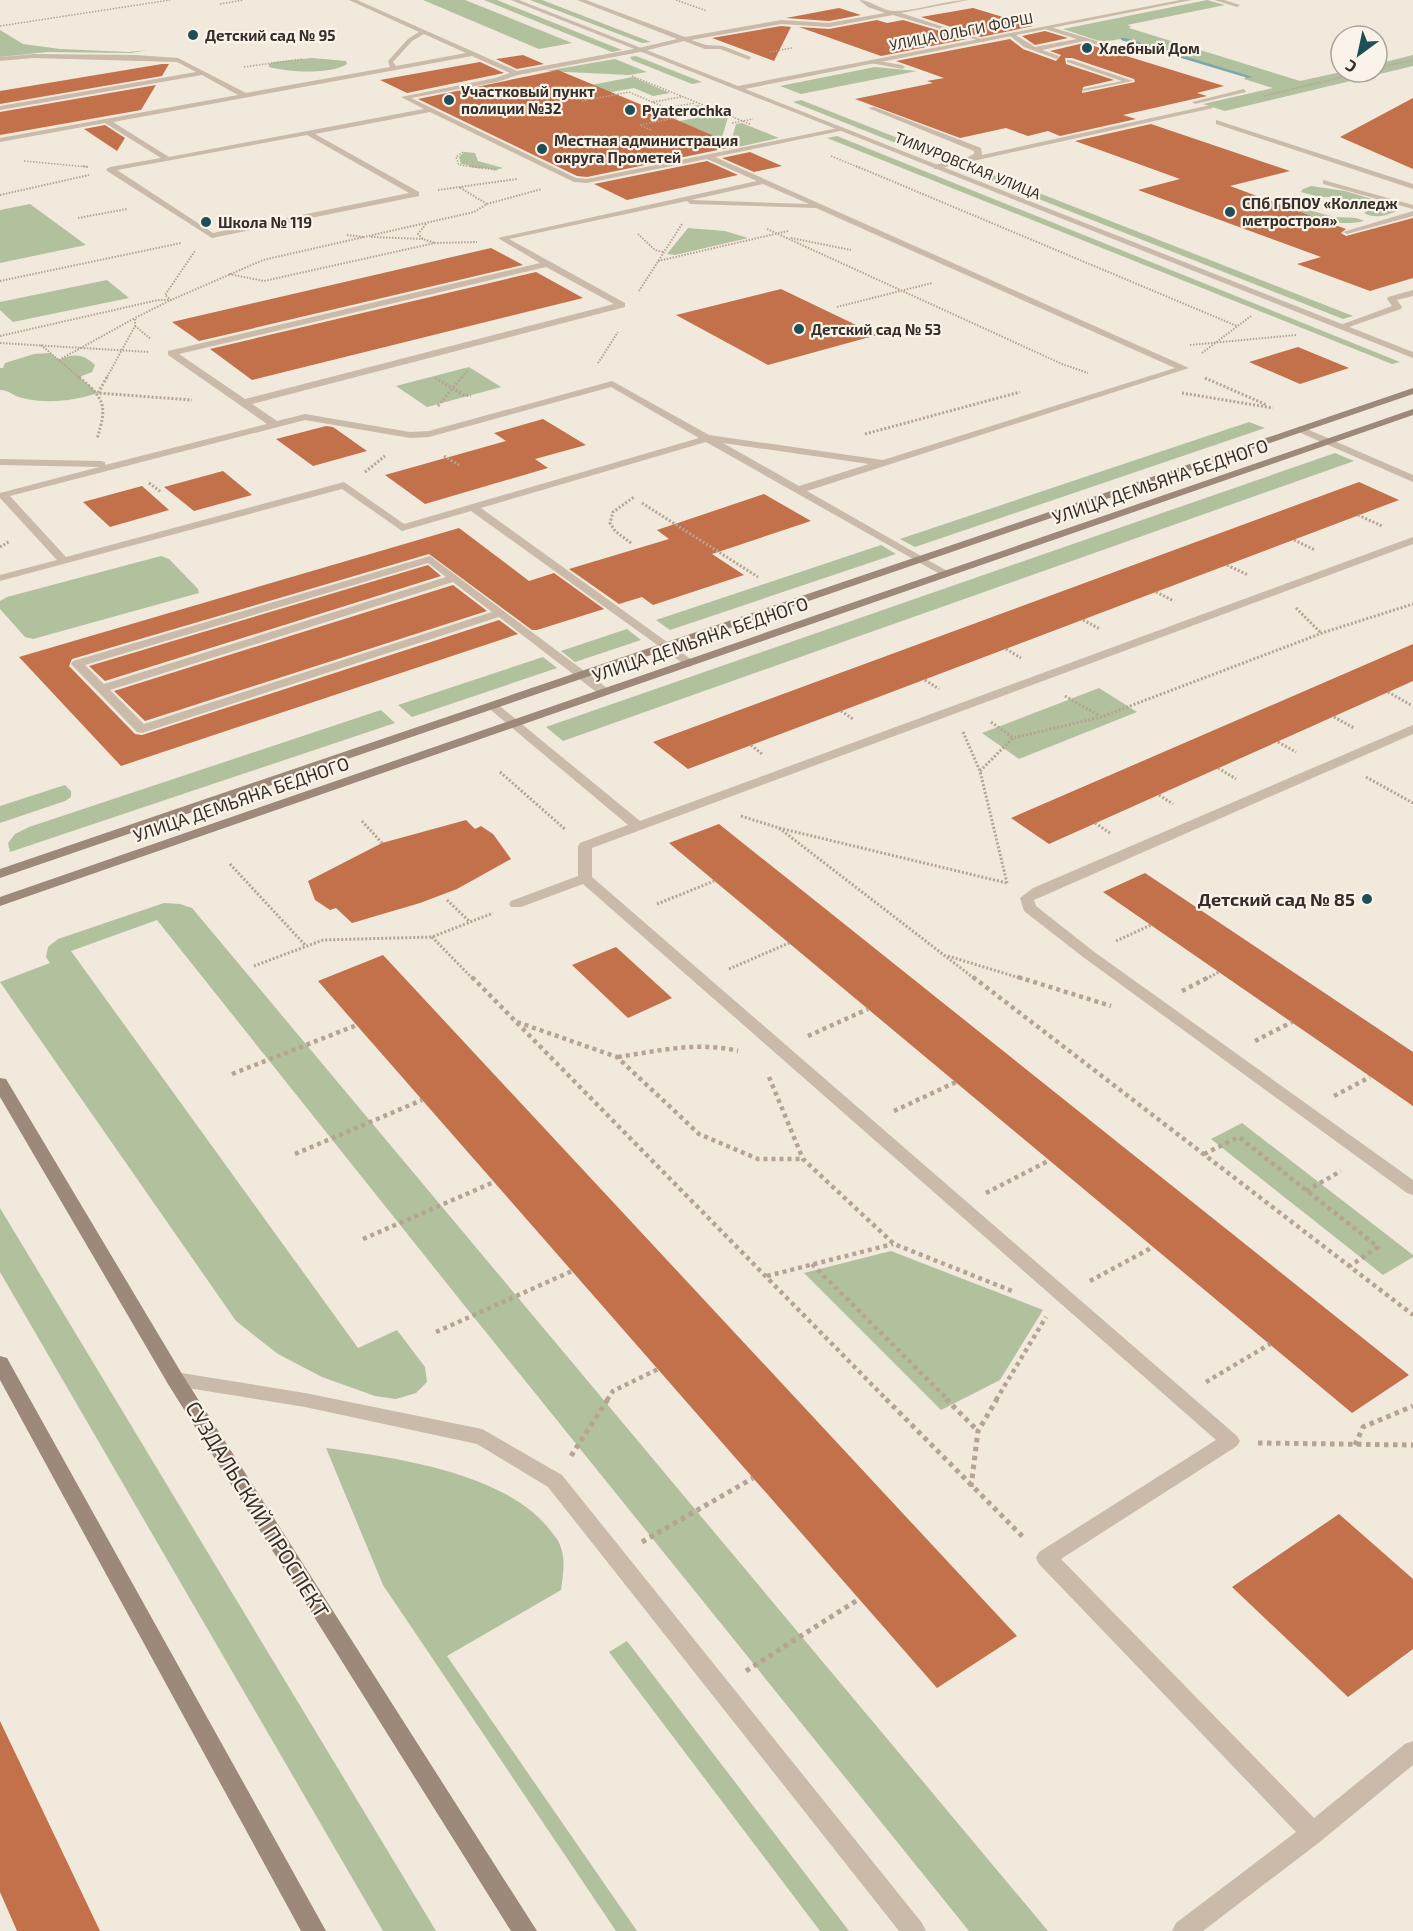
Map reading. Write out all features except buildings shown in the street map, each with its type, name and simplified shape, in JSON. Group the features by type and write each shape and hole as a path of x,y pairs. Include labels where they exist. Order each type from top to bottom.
{"street":[{"path":"352,0 516,73"},
{"name":"ТИМУРОВСКАЯ УЛИЦА","path":"514,0 1413,355"},
{"path":"580,0 705,47 721,47 749,57"},
{"path":"862,0 870,6 982,41"},
{"path":"840,129 587,181 574,180 404,97 497,80 516,73 640,50 662,43 781,22 829,25 966,0"},
{"name":"УЛИЦА ОЛЬГИ ФОРШ","path":"738,88 1189,0"},
{"path":"1217,0 1237,5"},
{"path":"1047,28 1098,43"},
{"path":"394,69 390,62 410,40 424,32"},
{"path":"1012,35 1026,46 1057,57"},
{"path":"1035,50 1086,39"},
{"path":"1018,47 1026,46"},
{"path":"0,140 473,54"},
{"path":"0,59 33,56 135,57 178,60 246,96"},
{"path":"1069,61 1130,81 1085,90"},
{"path":"873,62 902,67"},
{"path":"0,108 203,73"},
{"path":"872,108 978,150 1244,91"},
{"path":"938,167 1210,107"},
{"path":"110,169 432,110"},
{"path":"106,121 168,159"},
{"path":"1219,122 1413,187"},
{"path":"308,133 416,194"},
{"path":"963,161 978,155 978,150"},
{"path":"709,157 1184,368"},
{"path":"963,161 1013,159"},
{"path":"110,169 208,237 416,194"},
{"path":"502,238 763,182"},
{"path":"1326,182 1412,208"},
{"path":"682,199 695,203 818,206"},
{"path":"1347,232 1412,208"},
{"path":"502,238 622,305"},
{"path":"171,353 547,264"},
{"path":"1341,327 1398,307 1391,299 1413,292"},
{"path":"243,403 622,305"},
{"path":"171,353 276,425"},
{"path":"798,490 1184,368"},
{"path":"64,561 1,494 305,417 410,435 429,434 612,384 945,574"},
{"name":"УЛИЦА ДЕМЬЯНА БЕДНОГО","path":"0,874 1413,391"},
{"name":"УЛИЦА ДЕМЬЯНА БЕДНОГО","path":"0,902 513,722 1413,412"},
{"path":"1300,429 1413,479"},
{"path":"0,578 344,485 402,528 708,438 883,463"},
{"path":"0,462 125,464"},
{"path":"473,507 687,663"},
{"path":"1313,1833 1046,1558 1230,1441 1181,1398 1058,1301 961,1206 585,878 585,846 1413,540"},
{"path":"102,688 430,559 603,692"},
{"path":"454,578 77,664 142,729 499,614"},
{"path":"492,706 638,826"},
{"path":"1413,729 1203,822 1038,891 1027,898 1029,908 1088,954 1413,1189"},
{"path":"516,904 585,878"},
{"name":"СУЗДАЛЬСКИЙ ПРОСПЕКТ","path":"0,1083 176,1379 525,1931"},
{"path":"0,1363 314,1931"},
{"path":"176,1379 305,1400 482,1437 555,1481 914,1931"},
{"path":"1184,1931 1313,1833 1413,1751"}],"path":[{"path":"0,26 170,0"},
{"path":"220,4 243,0"},
{"path":"1389,65 1413,60"},
{"path":"633,76 1237,326"},
{"path":"1262,96 1329,80"},
{"path":"582,101 629,92 686,117 640,126 651,130"},
{"path":"652,102 684,97"},
{"path":"654,110 697,102"},
{"path":"20,161 110,169"},
{"path":"0,195 110,169"},
{"path":"416,194 562,174"},
{"path":"59,360 171,300 263,260 474,212 487,204 574,180"},
{"path":"459,187 487,204"},
{"path":"78,218 160,202"},
{"path":"612,384 592,372 630,314 622,305 636,295 683,222 674,224"},
{"path":"423,239 418,234 427,223"},
{"path":"764,228 1062,364 1097,376"},
{"path":"634,231 644,229"},
{"path":"658,261 788,231"},
{"path":"345,235 423,239 435,243"},
{"path":"0,281 208,237"},
{"path":"171,300 165,296 208,237"},
{"path":"229,274 264,281 435,243 478,242 502,238"},
{"path":"837,307 893,293"},
{"path":"1,335 158,300 171,300"},
{"path":"1132,385 1273,408 1184,368 1254,314"},
{"path":"98,393 135,326 135,318"},
{"path":"1,335 14,343"},
{"path":"1142,351 1215,342 1306,335"},
{"path":"0,343 171,353"},
{"path":"41,345 98,393 104,414 90,464"},
{"path":"406,360 454,389 475,397"},
{"path":"98,393 198,400"},
{"path":"631,543 615,531 610,523 613,512 634,497"},
{"path":"642,503 758,577"},
{"path":"980,771 1013,738 1101,717 1325,632 1413,604"},
{"path":"1036,678 1101,717"},
{"path":"1388,692 1413,705"},
{"path":"952,710 980,771 1007,883"},
{"path":"1339,762 1413,803"},
{"path":"500,772 585,846"},
{"path":"700,804 779,828 1038,891"},
{"path":"362,821 382,843"},
{"path":"779,828 1413,1315"},
{"path":"230,864 306,946"},
{"path":"628,916 714,881"},
{"path":"447,900 470,922"},
{"path":"254,966 322,940 432,937 516,904"},
{"path":"1088,954 1151,925"},
{"path":"432,937 767,1276 971,1488 1046,1558"},
{"path":"702,980 789,943"},
{"path":"944,955 1120,1008"},
{"path":"1156,1003 1219,972"},
{"path":"780,1048 868,1009"},
{"path":"516,1021 617,1057 699,1134 758,1159 803,1159"},
{"path":"1228,1055 1292,1022"},
{"path":"232,1074 357,1026"},
{"path":"617,1057 700,1047 727,1047 749,1054"},
{"path":"765,1068 803,1159 894,1244 1058,1301"},
{"path":"1306,1112 1370,1077"},
{"path":"867,1124 956,1082"},
{"path":"295,1154 422,1100"},
{"path":"1204,1154 1239,1137 1378,1247 1350,1266"},
{"path":"1306,1191 1368,1156"},
{"path":"961,1206 1050,1160"},
{"path":"363,1239 494,1182"},
{"path":"767,1276 894,1244"},
{"path":"971,1488 978,1431 1058,1301 1153,1247"},
{"path":"812,1264 978,1431"},
{"path":"436,1332 572,1271"},
{"path":"1181,1398 1269,1344"},
{"path":"555,1481 613,1390 658,1369"},
{"path":"1355,1445 1363,1427 1413,1406"},
{"path":"1230,1441 1413,1445"},
{"path":"616,1557 753,1478"},
{"path":"720,1688 859,1599"}],"green space":[{"path":"423,0 465,0 572,43 539,49"},
{"path":"484,0 497,0 622,50 612,52"},
{"path":"530,0 542,0 651,42 642,43"},
{"path":"1207,0 1225,5 1127,25 1131,26 1129,28 1300,81 1329,75 1329,84 1338,84 1225,111 1203,104 1273,88 1244,79 1246,77 1120,39 1102,42 1063,29"},
{"path":"0,30 23,44 60,49 129,52 148,50 131,53 47,52 0,57"},
{"path":"1413,55 1413,66 1389,72 1389,61"},
{"path":"636,56 702,82 692,84 632,60 630,57"},
{"path":"312,58 346,61 347,64 320,71 269,67 269,64 274,62"},
{"path":"615,59 647,72 629,75 546,71"},
{"path":"875,67 917,71 801,94 780,86"},
{"path":"633,77 670,93 653,96 634,88 584,97 565,90"},
{"path":"801,100 936,153 921,153 793,102"},
{"path":"698,105 728,117 719,148 653,126 700,117 681,108"},
{"path":"742,123 779,138 729,149 736,124"},
{"path":"837,136 1400,362 1392,364 827,138"},
{"path":"464,152 475,153 478,161 503,168 496,170 461,164 459,157"},
{"path":"988,173 1353,316 1343,319 983,177"},
{"path":"1311,186 1345,191 1396,206 1398,210 1381,216 1368,215 1364,213 1370,209 1366,206 1335,197 1319,197 1301,192"},
{"path":"1296,197 1293,202 1319,213 1364,221 1330,222 1306,216 1284,206 1274,198"},
{"path":"30,204 86,245 0,263 0,210"},
{"path":"688,228 725,231 748,238 675,255 667,254"},
{"path":"107,280 129,298 13,322 0,310 0,302"},
{"path":"50,353 59,360 69,356 78,356 91,361 95,365 92,372 79,377 98,393 70,400 41,401 22,398 0,390 0,368 3,368 5,363 34,354"},
{"path":"469,367 501,387 427,407 396,386"},
{"path":"1249,422 1265,428 915,547 900,539"},
{"path":"1335,453 1354,461 563,741 546,727"},
{"path":"881,545 896,554 670,630 656,620"},
{"path":"161,556 169,559 198,589 199,593 33,639 25,637 0,609 0,601 7,597"},
{"path":"627,629 641,640 575,662 561,651"},
{"path":"543,657 557,668 412,717 398,705"},
{"path":"1099,688 1137,712 1019,759 982,733"},
{"path":"381,710 395,723 10,852 8,843 15,834 29,827"},
{"path":"65,785 71,791 71,797 65,801 0,823 0,806"},
{"path":"164,903 180,904 192,908 1048,1931 969,1931 157,920 71,951 358,1348 397,1330 425,1367 427,1382 416,1393 396,1399 375,1396 322,1377 278,1354 236,1321 0,982 50,963 46,957 48,947 58,939"},
{"path":"1242,1123 1413,1257 1383,1275 1211,1139"},
{"path":"0,1208 436,1931 383,1931 0,1272"},
{"path":"891,1251 1043,1310 1000,1380 941,1410 804,1273"},
{"path":"326,1448 415,1463 478,1481 506,1494 531,1510 557,1539 562,1550 563,1561 561,1590 447,1656 637,1931 616,1931 383,1585"},
{"path":"627,1641 849,1931 820,1931 609,1652"}],"waterway":[{"path":"1123,39 1250,77"}],"place":[{"name":"Детский сад № 95","path":"193,35"},
{"name":"Хлебный Дом","path":"1087,48"},
{"name":"Участковый пункт полиции №32","path":"449,100"},
{"name":"Pyaterochka","path":"630,110"},
{"name":"Местная администрация округа Прометей","path":"542,149"},
{"name":"СПб ГБПОУ «Колледж метростроя»","path":"1230,212"},
{"name":"Школа № 119","path":"206,222"},
{"name":"Детский сад № 53","path":"799,329"},
{"name":"Детский сад № 85","path":"1367,899"}]}
